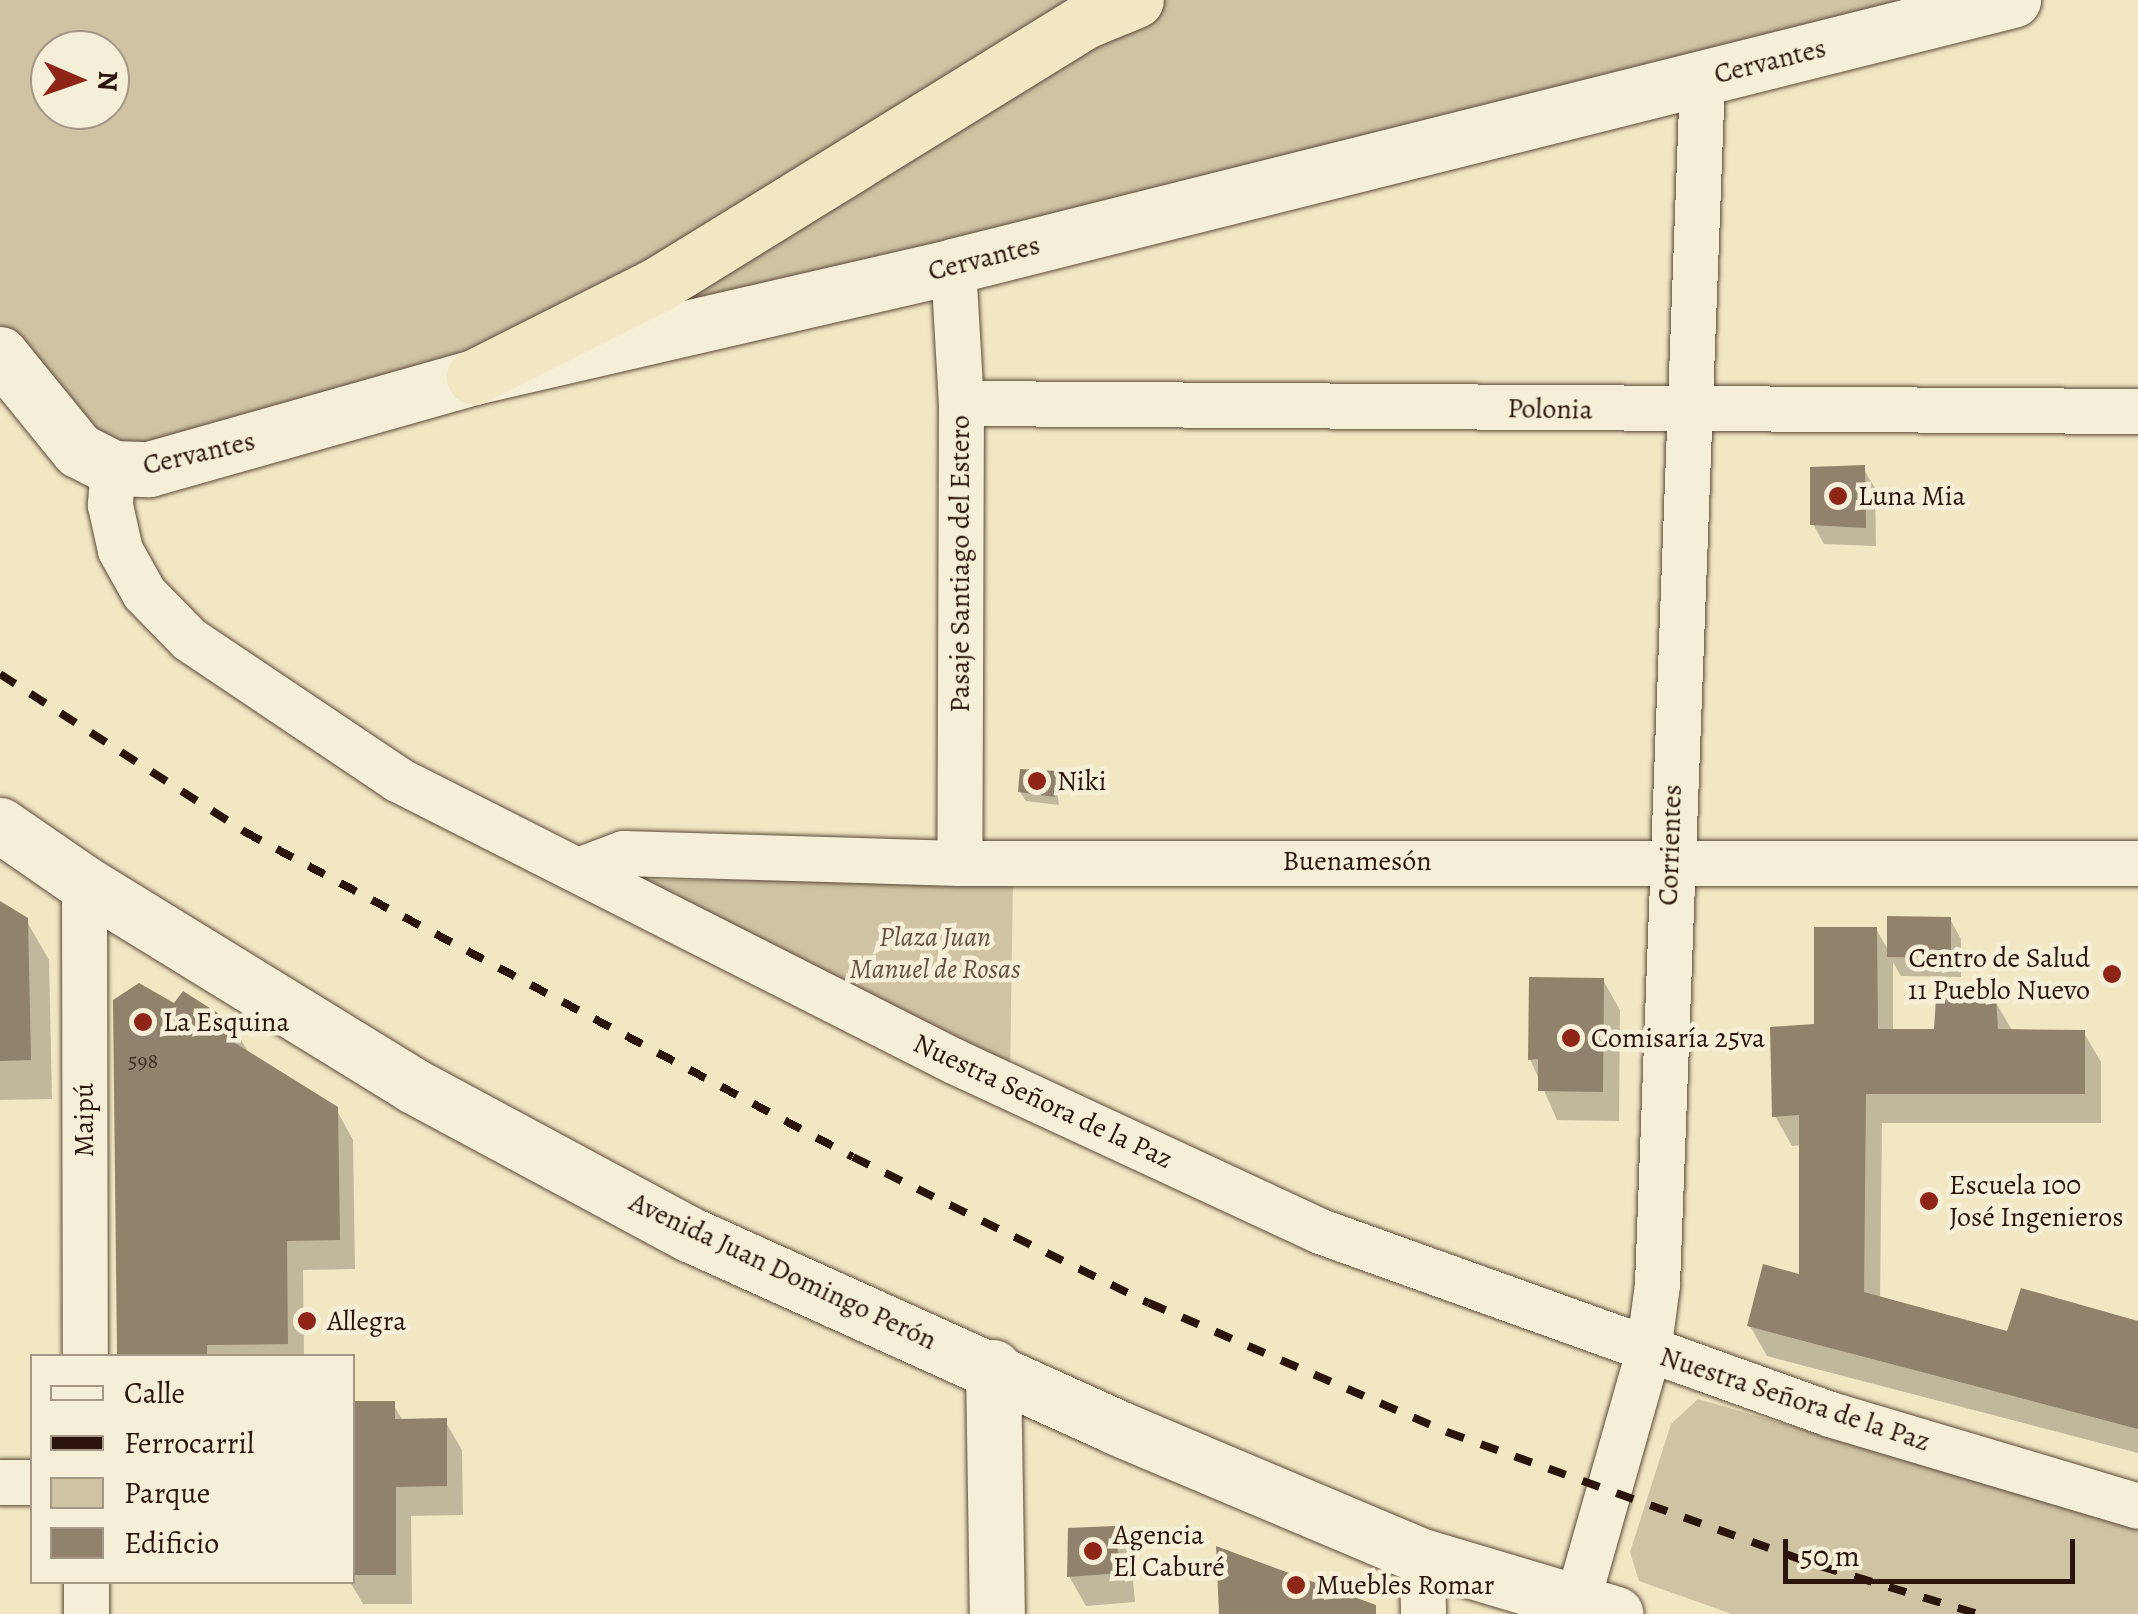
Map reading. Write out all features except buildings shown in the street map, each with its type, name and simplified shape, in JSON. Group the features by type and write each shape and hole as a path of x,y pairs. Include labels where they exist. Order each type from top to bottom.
{"highway":[{"path":"474,377 657,285 1085,20 1136,0"}],"main road":[{"name":"Cervantes","path":"0,354 78,450 113,468 194,459 474,377 953,266 2013,0"},
{"name":"Avenida Juan Domingo Perón","path":"0,825 84,883 414,1086 689,1234 993,1368 1116,1427 1422,1556 1597,1608"},
{"path":"993,1368 997,1614"}],"street":[{"name":"Corrientes","path":"1597,1608 1648,1351 1657,1284 1685,410 1702,79"},
{"name":"Pasaje Santiago del Estero","path":"953,266 962,403 959,863"},
{"name":"Polonia","path":"962,403 2138,411"},
{"name":"Nuestra Señora de la Paz","path":"113,468 110,506 120,550 144,593 189,639 397,779 954,1062 1320,1230 1648,1351 2138,1506"},
{"name":"Buenamesón","path":"578,870 623,853 959,863 1669,860 2138,863"},
{"name":"Maipú","path":"84,883 85,1354"},
{"path":"0,1482 30,1482"},
{"path":"1422,1556 1423,1614"},
{"path":"86,1584 86,1614"}],"green space":[{"path":"0,0 2013,0 149,469 0,354"},
{"name":"Plaza Juan Manuel de Rosas","path":"1013,879 1010,1078 638,880"},
{"path":"1698,1399 2138,1526 2138,1614 1732,1614 1639,1581 1630,1552 1671,1424"}],"railway":[{"path":"0,674 245,832 853,1157 1149,1303 1447,1432 1820,1566 1978,1614"}],"place":[{"name":"Luna Mia","path":"1838,496"},
{"name":"Niki","path":"1037,781"},
{"name":"Centro de Salud 11 Pueblo Nuevo","path":"2112,974"},
{"name":"La Esquina","path":"143,1022"},
{"name":"Comisaría 25va","path":"1571,1038"},
{"name":"Escuela 100 José Ingenieros","path":"1929,1201"},
{"name":"Allegra","path":"307,1321"},
{"name":"Agencia El Caburé","path":"1093,1551"},
{"name":"Muebles Romar","path":"1296,1585"}]}
